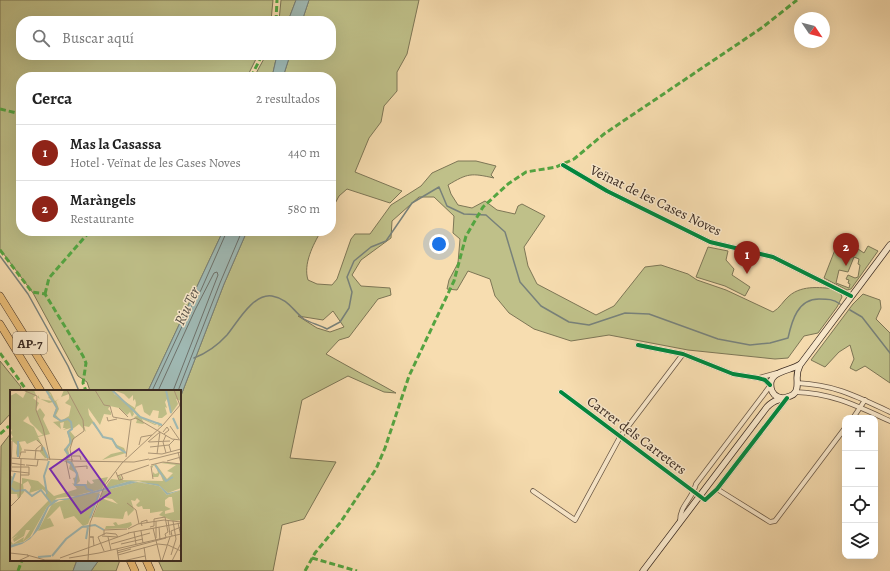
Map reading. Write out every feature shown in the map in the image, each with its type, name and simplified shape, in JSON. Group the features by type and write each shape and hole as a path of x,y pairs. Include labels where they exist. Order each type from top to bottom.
{"highway":[{"name":"AP-7","path":"0,296 58,390"},
{"name":"AP-7","path":"0,324 40,390"},
{"path":"130,561 135,571"},
{"path":"146,561 151,571"}],"main road":[{"path":"643,571 767,407 795,392 800,365 890,245"},
{"path":"767,407 773,377 777,373 800,365"},
{"path":"786,371 797,381"},
{"path":"771,388 776,396 784,398"}],"street":[{"name":"Veïnat de les Cases Noves","path":"563,165 607,191 710,242 773,257 850,298"},
{"path":"638,345 683,354 733,374 765,380 771,388 696,484 694,492 680,512 680,522"},
{"path":"533,491 576,520 620,437 683,354"},
{"path":"758,378 777,373"},
{"path":"797,381 831,387 865,400 890,412"},
{"name":"Carrer dels Carreters","path":"561,392 699,496"},
{"path":"795,392 824,394 842,399 890,422"},
{"path":"699,496 705,500 717,489 784,398"},
{"path":"855,415 865,400"},
{"path":"717,489 770,522 775,521 842,432"}],"green space":[{"path":"0,0 273,0 271,16 16,16 16,60 256,60 250,72 16,72 16,236 221,236 148,390 90,390 87,382 78,376 33,293 0,249"},
{"path":"281,0 296,0 290,16 279,16"},
{"path":"309,0 419,0 407,54 397,72 397,91 384,106 381,122 369,138 355,172 402,191 390,203 347,189 339,196 336,202 336,72 285,72 288,60 336,60 336,16 304,16"},
{"path":"263,60 276,60 273,72 257,72"},
{"path":"458,161 476,161 496,166 491,175 494,178 480,175 470,175 460,178 448,185 451,194 458,205 472,208 485,201 497,210 515,214 518,206 522,204 545,216 524,247 528,266 537,284 596,315 614,306 645,267 661,265 688,274 697,280 726,290 773,312 778,309 794,292 806,288 839,289 842,297 837,307 818,333 804,336 788,358 775,359 688,350 609,335 571,341 534,329 509,313 495,296 490,279 468,271 457,290 447,289 449,280 458,263 460,239 453,233 454,216 434,197 419,197 392,221 391,238 361,260 352,275 361,286 390,288 391,295 378,299 349,337 339,340 326,354 396,393 384,392 348,376 302,400 290,458 336,462 304,519 282,525 273,571 163,571 158,561 181,561 181,395 224,284 245,236 318,236 312,248 308,261 308,280 317,284 332,285 337,279 351,239 355,234 370,234 391,205 421,186 432,173","holes":["333,311 344,327 330,332 317,328 298,316 323,320"]},
{"path":"838,242 855,247 864,253 868,246 878,251 851,289 847,290 824,278","holes":["854,257 859,259 858,264 860,265 858,277 855,278 848,275 846,279 849,280 849,288 836,283 839,270 848,272"]},
{"path":"708,247 728,251 726,260 734,269 732,275 750,287 745,296 725,286 696,277"},
{"path":"863,294 880,300 881,308 876,319 890,333 890,383 865,366 856,371 850,368 854,359 850,345 839,352 825,367 811,360 853,304"},
{"path":"0,361 21,387 20,390 10,390 10,414 0,425"},
{"path":"10,434 10,561 77,561 73,571 0,571 1,446"},
{"path":"98,561 120,561 116,571 91,571"}],"water":[{"path":"296,0 309,0 304,16 290,16"},
{"path":"276,60 288,60 285,72 273,72"},
{"path":"221,236 245,236 224,284 181,395 181,390 148,390"},
{"path":"77,561 98,561 91,571 73,571"}],"waterway":[{"path":"194,358 212,349 219,343 246,310 258,299 265,296 278,297 290,305 304,319 327,329 340,322 349,308 352,292 347,277 354,261 371,247 386,241 412,203 439,187 447,206 464,214 486,215 505,232 520,282 541,306 569,322 589,325 625,313 649,314 718,339 750,345 770,343 788,338 797,312 801,307 812,300 833,300 840,304"},
{"path":"0,256 28,294 68,366 79,390"},
{"path":"850,310 862,317 890,353"}],"marked path":[{"path":"276,16 277,0"},
{"path":"305,571 315,553 340,523 376,469 385,448 409,376 454,281 466,236 483,207 508,184 526,172 556,167 574,159 604,134 763,27 797,0"},
{"path":"254,72 260,60"},
{"path":"0,109 16,113"},
{"path":"45,294 49,278 86,236"},
{"path":"0,250 32,292 45,294 83,356 86,363 83,383 86,390"},
{"path":"0,353 26,390"},
{"path":"0,434 9,426"},
{"path":"312,558 357,571"},
{"path":"18,571 22,561"}],"cycle path":[{"path":"563,165 607,191 710,242 773,257 851,296"},
{"path":"638,345 683,354 733,374 765,380 770,385"},
{"path":"561,392 705,500 717,489 787,398"}],"place":[{"name":"Maràngels","path":"846,266"},
{"name":"Mas la Casassa","path":"747,274"}],"water label":[{"name":"Riu Ter","path":"187,306"}]}
